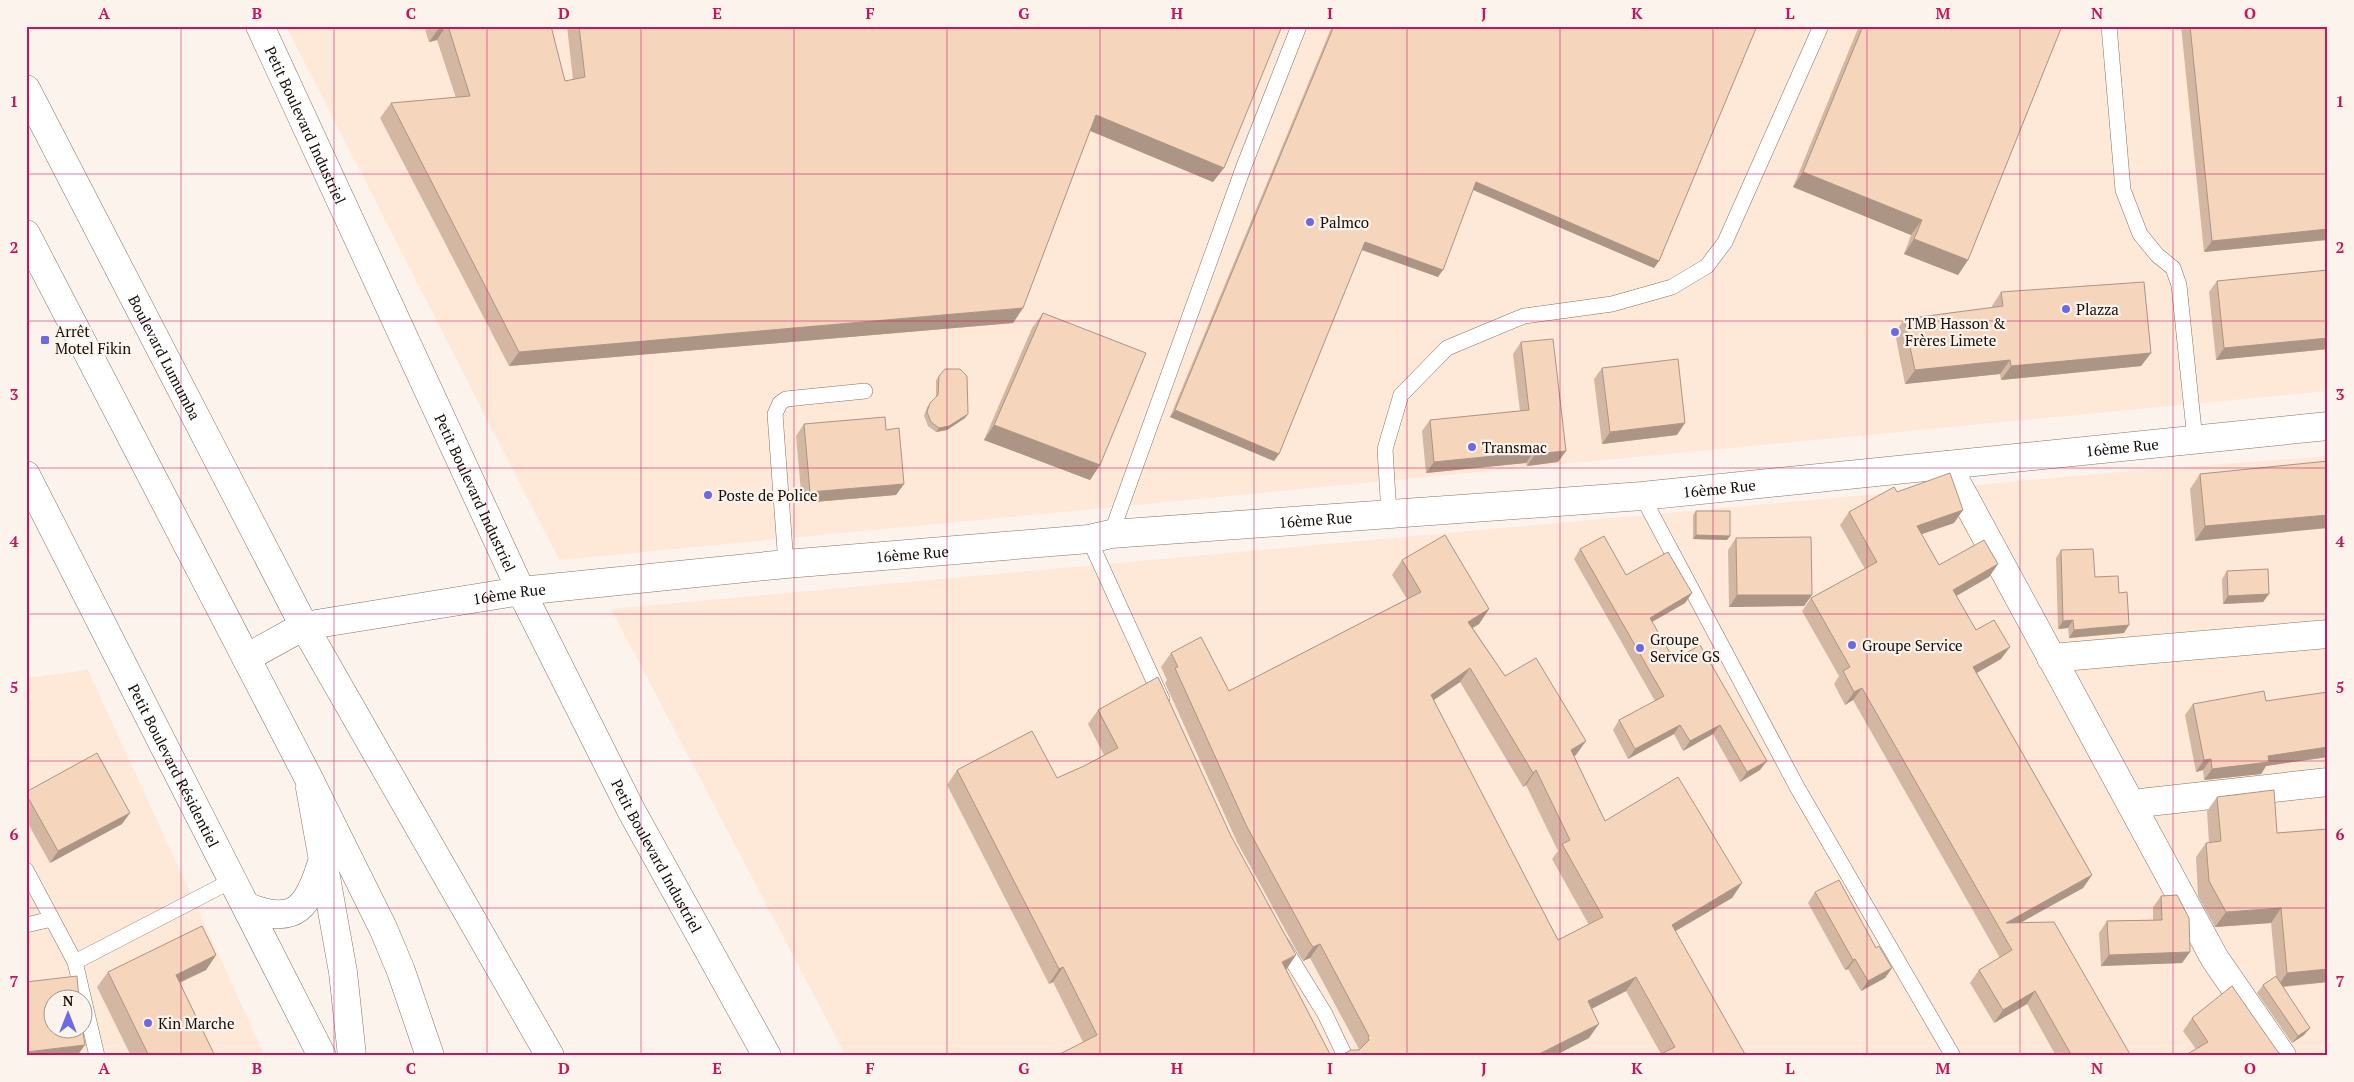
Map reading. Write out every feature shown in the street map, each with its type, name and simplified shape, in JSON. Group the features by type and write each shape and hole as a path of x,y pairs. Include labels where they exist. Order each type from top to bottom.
{"main road":[{"name":"Petit Boulevard Industriel","path":"260,26 521,591 631,810 767,1056"},
{"name":"Boulevard Lumumba","path":"26,89 304,626 550,1056"},
{"path":"26,234 307,774 401,971 430,1056"},
{"name":"16ème Rue","path":"246,658 304,626 521,591 786,564 1100,537 1642,496 2328,426"},
{"path":"1948,465 2215,959 2282,1056"},
{"name":"Petit Boulevard Résidentiel","path":"26,475 322,1056"},
{"path":"2051,658 2328,634"},
{"path":"307,774 343,972 352,1056"},
{"path":"2131,804 2328,782"},
{"path":"246,906 266,914 280,916 294,910 306,902 315,885 323,859"}],"lane":[{"path":"1168,710 1100,537 1299,26"},
{"path":"1389,514 1385,449 1401,394 1447,348 1524,316 1612,304 1672,287 1707,266 1726,242 1821,26"},
{"path":"2109,26 2122,190 2140,234 2158,255 2173,268 2179,285 2195,440"},
{"path":"786,564 775,414 780,403 786,399 865,391"},
{"path":"1642,496 1797,786 1953,1056"},
{"path":"26,870 75,962 97,1056"},
{"path":"75,962 233,880"},
{"path":"26,924 52,919"},
{"path":"1277,933 1325,1014 1345,1056"}],"shaded area":[{"path":"286,26 2328,26 2328,391 559,560"},
{"path":"2328,456 2328,1056 846,1056 611,609 2108,473"},
{"path":"88,670 265,1056 26,1056 26,678"}],"building":[{"path":"448,26 551,26 565,81 585,77 579,26 1282,26 1224,168 1096,115 1023,308 519,352 391,103 470,96"},
{"path":"1334,26 1757,26 1659,261 1476,182 1443,270 1365,242 1279,454 1175,410"},
{"path":"1863,26 2062,26 1968,260 1914,239 1922,220 1803,172"},
{"path":"2190,26 2328,26 2328,229 2212,241"},
{"path":"2328,270 2328,338 2224,348 2217,281"},
{"path":"2144,282 2151,353 2011,366 2010,360 1915,370 1904,319 2003,306 2001,292"},
{"path":"1043,313 1146,353 1100,465 994,425"},
{"path":"1553,339 1566,451 1535,454 1534,452 1434,462 1430,420 1529,410 1521,342"},
{"path":"1678,359 1685,423 1610,432 1602,368"},
{"path":"945,369 960,369 967,376 968,414 949,426 939,428 931,422 927,412 930,403 938,395 939,376"},
{"path":"885,417 886,430 899,428 904,484 810,492 804,424"},
{"path":"2328,461 2328,515 2205,526 2200,474"},
{"path":"1950,473 1963,510 1917,526 1939,565 1984,540 1998,564 1953,590 1976,630 1994,620 2010,647 1973,667 2092,875 2006,923 2054,922 2131,1056 2072,1056 2035,991 2003,1010 1979,970 2012,950 1862,688 1854,692 1843,671 1850,667 1811,598 1877,562 1849,512 1894,487 1897,492"},
{"path":"1696,511 1730,511 1730,536 1696,535"},
{"path":"1445,535 1489,609 1468,622 1505,676 1536,658 1586,741 1571,750 1605,821 1678,777 1742,883 1672,925 1746,1056 1657,1056 1675,1047 1636,977 1588,1001 1599,1024 1535,1056 1340,1056 1351,1050 1359,1050 1369,1040 1369,1036 1320,944 1313,947 1309,941 1247,827 1175,668 1178,667 1171,653 1201,637 1229,691 1421,592 1402,560","holes":["1470,668 1533,773 1536,770 1570,840 1562,844 1603,917 1558,940 1431,695"]},
{"path":"1604,536 1626,575 1668,552 1692,593 1650,618 1674,660 1700,645 1767,761 1747,772 1720,725 1690,741 1680,725 1635,749 1619,720 1664,696 1580,549"},
{"path":"1811,537 1812,595 1737,595 1736,538"},
{"path":"2093,549 2095,577 2118,576 2119,593 2127,592 2129,625 2074,630 2073,620 2063,621 2061,550"},
{"path":"2268,569 2269,594 2228,596 2227,571"},
{"path":"1158,677 1231,836 1296,955 1282,962 1331,1056 1056,1056 1097,1035 1063,967 1059,969 957,770 1032,731 1057,778 1084,766 1118,748 1098,710"},
{"path":"2264,691 2266,701 2328,692 2328,747 2268,756 2269,762 2212,769 2211,759 2204,760 2193,704"},
{"path":"97,753 130,813 58,851 26,792"},
{"path":"2274,790 2277,833 2328,829 2328,969 2287,973 2281,908 2226,912 2209,881 2206,843 2221,841 2217,797"},
{"path":"1839,880 1876,948 1879,946 1892,968 1868,981 1855,959 1853,960 1815,892"},
{"path":"2177,895 2189,918 2190,952 2109,955 2107,921 2162,920 2161,896"},
{"name":"Kin Marche","path":"202,926 216,955 176,975 215,1056 149,1056 108,972"},
{"path":"77,976 78,990 42,990 42,1040 84,1040 85,1045 26,1052 26,982"},
{"path":"2276,976 2310,1028 2298,1036 2263,985"},
{"path":"2232,986 2278,1052 2284,1056 2184,1056 2208,1042 2192,1018"}],"place":[{"name":"Palmco","path":"1310,222"},
{"name":"Plazza","path":"2066,309"},
{"name":"TMB Hasson & Frères Limete","path":"1895,332"},
{"name":"Arrêt Motel Fikin","path":"45,340"},
{"name":"Transmac","path":"1472,447"},
{"name":"Poste de Police","path":"708,495"},
{"name":"Groupe Service","path":"1852,645"},
{"name":"Groupe Service GS","path":"1640,648"},
{"name":"Kin Marche","path":"148,1023"}]}
